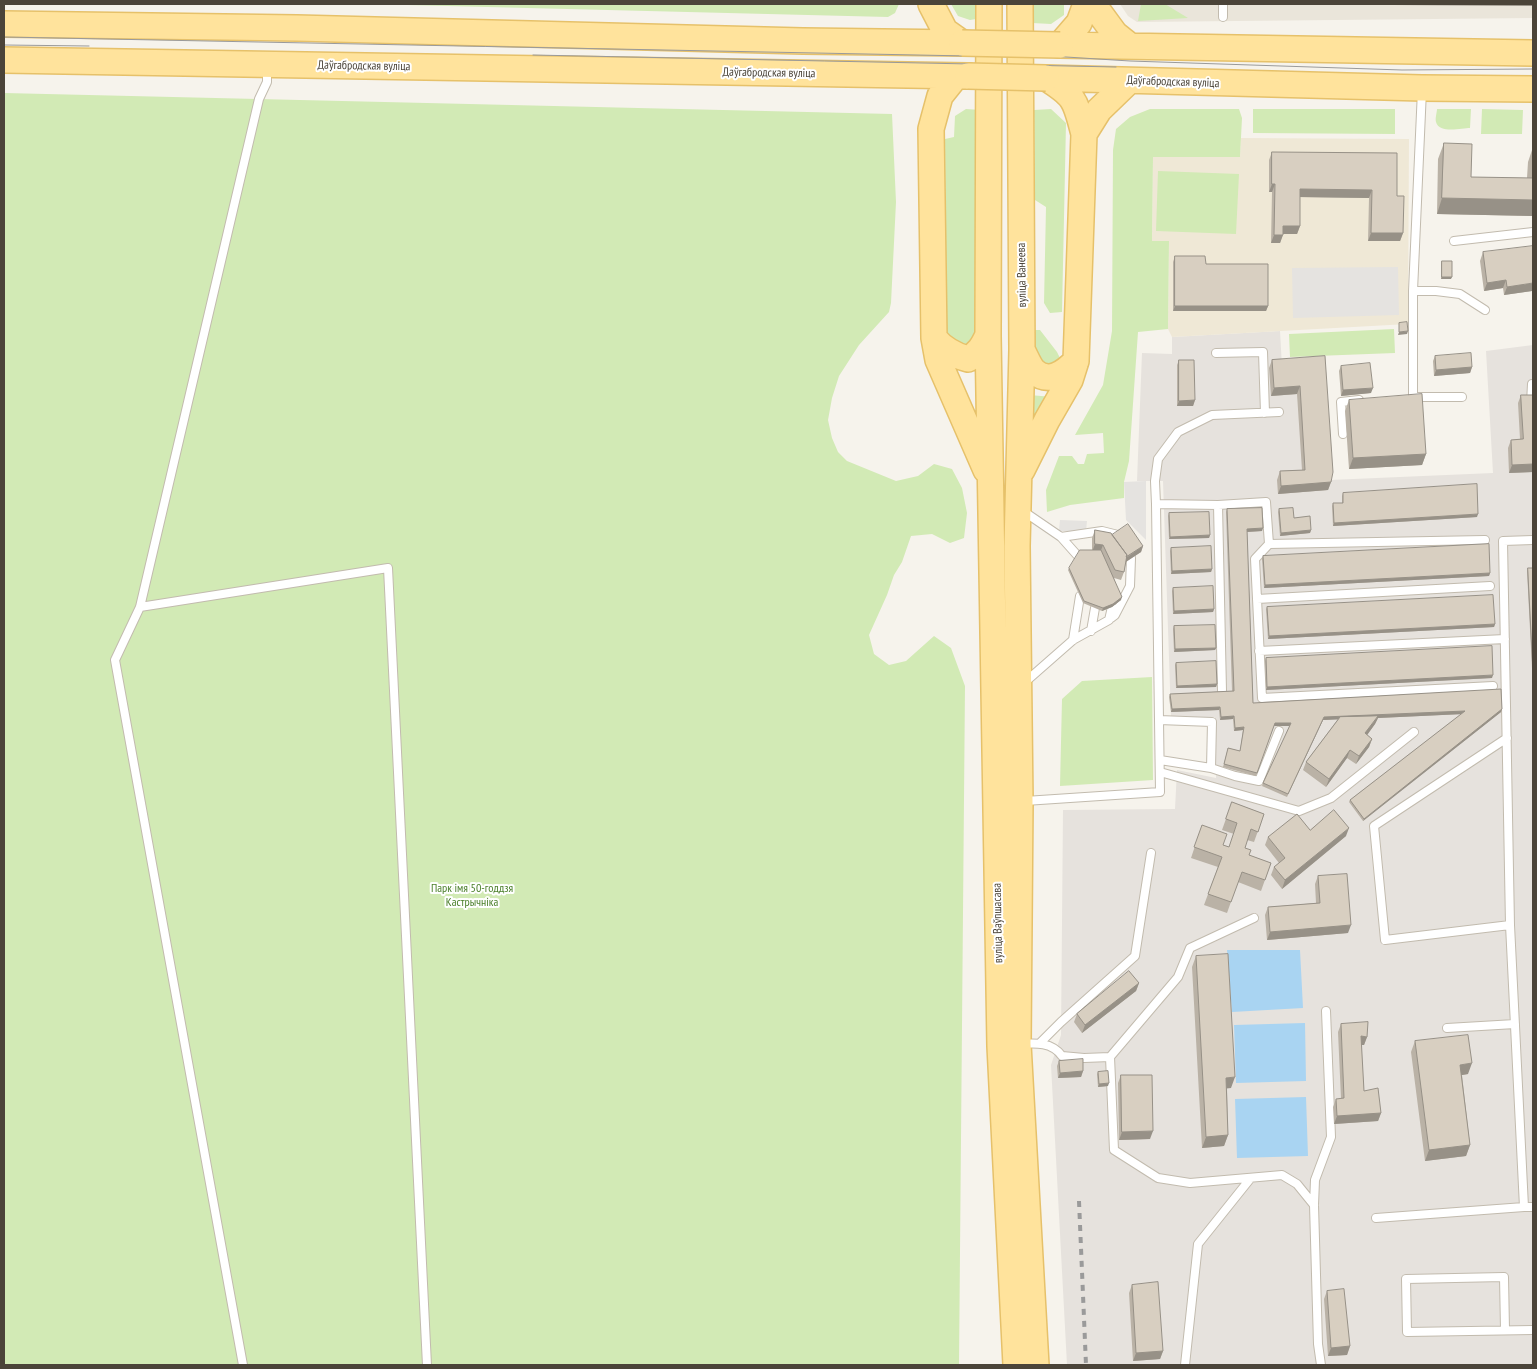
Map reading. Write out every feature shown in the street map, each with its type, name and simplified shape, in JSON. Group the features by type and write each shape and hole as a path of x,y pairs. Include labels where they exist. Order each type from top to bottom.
{"main road":[{"path":"907,43 929,4"},
{"path":"929,4 945,31 962,43"},
{"path":"989,4 988,335 992,481"},
{"name":"вуліца Ванеева","path":"1018,546 1022,350 1020,4"},
{"path":"1060,45 1079,23 1086,4"},
{"path":"1093,4 1114,34 1130,46"},
{"path":"4,24 297,28 907,43 1533,53"},
{"name":"Даўгабродская вуліца","path":"4,60 962,76 1533,90"},
{"path":"904,75 915,85 931,129"},
{"path":"962,76 940,96 931,129 934,338 938,360 992,481"},
{"path":"1019,477 1047,420 1070,380 1076,361 1084,134 1076,104 1066,91 1046,78"},
{"path":"1084,134 1099,110 1129,80"},
{"path":"934,338 942,348 968,358 976,355 988,335"},
{"path":"1022,350 1034,371 1046,377 1055,377 1066,371 1076,361"},
{"name":"вуліца Ваўпшасава","path":"992,481 1036,1365"},
{"name":"вуліца Ваўпшасава","path":"1008,803 1019,688 1018,546"},
{"name":"вуліца Ваўпшасава","path":"1016,1365 1019,1044"}],"lane":[{"path":"1223,4 1223,17"},
{"path":"243,1365 115,660 140,607 259,99 266,82 268,64"},
{"path":"1413,397 1413,292 1422,88"},
{"path":"1454,240 1533,232"},
{"path":"1413,292 1436,291 1460,294 1485,310"},
{"path":"1216,353 1263,352 1265,413"},
{"path":"1531,412 1533,384"},
{"path":"1403,397 1462,397"},
{"path":"1343,434 1341,402 1365,400"},
{"path":"1008,803 1160,792 1155,481 1158,460 1178,432 1212,416 1279,412"},
{"path":"1156,504 1218,505 1266,502 1269,544"},
{"path":"1218,505 1222,691"},
{"path":"1018,508 1061,537 1077,555"},
{"path":"1061,537 1102,531 1118,535"},
{"path":"1484,540 1269,544 1255,559 1259,650 1262,698 1493,686"},
{"path":"1524,1207 1510,925 1503,541 1533,540"},
{"path":"1019,688 1073,640 1115,615 1130,586 1131,558"},
{"path":"140,607 388,568 427,1365"},
{"path":"1257,599 1490,586"},
{"path":"1073,640 1080,596"},
{"path":"1109,620 1112,607"},
{"path":"1091,630 1095,608"},
{"path":"1259,650 1505,639"},
{"path":"1159,720 1212,722 1211,768"},
{"path":"1160,760 1211,768 1259,781 1279,731"},
{"path":"1160,772 1299,811 1330,798 1414,732"},
{"path":"1507,738 1374,826 1385,940 1510,925"},
{"path":"1019,1044 1135,956 1151,853"},
{"path":"1254,918 1190,948 1178,977 1110,1057 1114,1150 1158,1178 1190,1183 1282,1176 1297,1184 1314,1205"},
{"path":"1321,1365 1318,1344 1314,1205 1315,1180 1331,1137 1326,1011"},
{"path":"1447,1028 1515,1024"},
{"path":"1019,1044 1057,1048 1062,1056 1084,1058 1110,1057"},
{"path":"1185,1365 1198,1244 1250,1179"},
{"path":"1376,1218 1533,1207"},
{"path":"1505,1330 1504,1277 1406,1279 1406,1332 1533,1330"}],"shaded area":[{"path":"1120,4 1533,4 1533,18 1137,22 1128,16"},
{"path":"1241,138 1409,139 1408,324 1172,337 1168,329 1169,241 1152,241 1153,157 1240,157"},
{"path":"1398,267 1399,315 1293,318 1292,268"},
{"path":"1280,331 1282,367 1323,364 1330,480 1493,473 1486,351 1533,345 1533,1365 1067,1365 1051,1065 1061,1035 1063,810 1175,809 1177,770 1216,778 1215,717 1171,717 1163,481 1137,481 1142,353 1172,354 1172,337"},
{"path":"1146,481 1146,540 1126,520 1124,482"},
{"path":"1060,520 1087,521 1086,531 1059,531"}],"green space":[{"path":"367,4 899,4 895,13 888,17"},
{"path":"951,4 982,4 982,18 970,20 958,16"},
{"path":"1032,4 1064,4 1064,15 1051,24 1032,23"},
{"path":"1141,4 1165,4 1188,18 1138,21"},
{"name":"Парк імя 50-годдзя Кастрычніка","path":"4,93 892,114 896,202 891,303 889,312 859,345 839,376 828,420 832,438 838,452 847,461 896,481 918,476 934,464 952,469 962,488 967,513 964,538 950,543 932,534 911,536 902,562 894,575 869,635 874,654 889,665 906,661 934,636 951,648 965,686 959,1365 4,1365"},
{"path":"966,109 981,110 980,337 971,349 946,339 945,139 954,137 955,116"},
{"path":"1051,109 1066,123 1062,312 1050,313 1044,303 1046,207 1035,200 1034,110"},
{"path":"1150,109 1239,109 1242,118 1240,157 1153,157 1152,241 1169,241 1168,329 1138,332 1129,461 1124,482 1124,498 1070,505 1047,512 1046,490 1059,456 1072,456 1078,464 1084,464 1087,454 1104,453 1103,433 1075,435 1103,385 1112,331 1113,150 1116,129 1130,117"},
{"path":"1253,109 1395,109 1395,134 1253,133"},
{"path":"1437,109 1471,109 1470,128 1451,130 1441,128 1436,122"},
{"path":"1482,109 1523,110 1522,134 1481,134"},
{"path":"1158,171 1239,174 1236,234 1156,231"},
{"path":"1394,329 1395,353 1290,357 1289,334"},
{"path":"1032,330 1040,330 1057,352 1062,362 1050,368 1037,366"},
{"path":"1030,395 1052,397 1034,428"},
{"path":"1152,677 1153,780 1060,786 1062,699 1082,681"}],"water":[{"path":"1227,950 1300,950 1303,1008 1232,1012"},
{"path":"1305,1023 1306,1081 1236,1083 1234,1025"},
{"path":"1306,1097 1308,1156 1237,1158 1235,1099"}],"building":[{"path":"1444,143 1472,144 1471,177 1533,178 1533,200 1442,198"},
{"path":"1272,152 1397,153 1397,196 1404,196 1403,233 1371,233 1372,190 1300,189 1300,226 1283,226 1283,235 1274,235 1275,184 1272,184"},
{"path":"1533,246 1533,283 1507,287 1506,280 1487,283 1483,252"},
{"path":"1175,256 1205,256 1206,264 1268,264 1268,306 1175,306"},
{"path":"1442,261 1452,261 1452,277 1442,277"},
{"path":"1407,322 1408,331 1399,332 1399,323"},
{"path":"1471,353 1472,367 1436,370 1435,356"},
{"path":"1325,356 1333,472 1331,482 1281,486 1280,471 1305,470 1300,386 1274,388 1272,360"},
{"path":"1179,360 1194,360 1195,400 1179,401"},
{"path":"1370,363 1373,388 1343,390 1341,366"},
{"path":"1422,394 1426,454 1353,458 1349,400"},
{"path":"1521,395 1533,395 1533,464 1512,465 1511,440 1523,439"},
{"path":"1477,484 1478,514 1334,523 1333,503 1343,503 1343,493"},
{"path":"1262,508 1263,528 1247,529 1253,703 1501,689 1502,709 1364,819 1350,800 1465,711 1324,717 1288,794 1263,783 1291,723 1275,723 1257,773 1224,764 1228,748 1240,751 1244,727 1235,728 1234,716 1221,717 1220,707 1172,709 1170,694 1234,691 1227,509"},
{"path":"1293,508 1294,518 1310,516 1311,530 1281,533 1279,509"},
{"path":"1209,512 1210,535 1170,537 1169,513"},
{"path":"1128,524 1143,546 1126,557 1127,555 1112,535"},
{"path":"1095,530 1111,533 1127,555 1124,572 1115,570 1103,545 1095,544"},
{"path":"1489,544 1490,573 1265,585 1263,556"},
{"path":"1211,546 1212,569 1172,571 1171,548"},
{"path":"1080,550 1101,550 1122,597 1113,604 1103,608 1084,601 1069,568"},
{"path":"1528,568 1533,568 1533,671"},
{"path":"1213,586 1214,609 1174,611 1173,588"},
{"path":"1493,595 1495,624 1269,636 1267,607"},
{"path":"1215,625 1216,648 1175,649 1174,626"},
{"path":"1492,646 1493,675 1267,687 1266,658"},
{"path":"1216,661 1217,684 1177,686 1176,663"},
{"path":"1378,716 1365,733 1372,739 1359,756 1350,750 1329,779 1306,762 1340,717"},
{"path":"1232,802 1264,814 1258,832 1251,829 1245,848 1251,850 1249,855 1271,863 1265,880 1242,872 1231,902 1208,894 1222,857 1194,847 1202,825 1227,834 1223,845 1229,847 1237,823 1226,819"},
{"path":"1334,810 1349,828 1285,880 1274,867 1285,858 1268,837 1297,814 1310,830"},
{"path":"1347,874 1351,925 1270,932 1268,907 1320,903 1318,876"},
{"path":"1228,954 1235,1077 1226,1078 1228,1135 1206,1137 1196,956"},
{"path":"1129,971 1139,983 1085,1025 1077,1014"},
{"path":"1368,1022 1367,1037 1361,1036 1364,1091 1378,1088 1381,1113 1337,1116 1336,1099 1344,1098 1341,1024"},
{"path":"1468,1035 1472,1063 1460,1065 1470,1145 1429,1150 1415,1041"},
{"path":"1083,1059 1083,1071 1060,1073 1059,1061"},
{"path":"1108,1071 1109,1083 1099,1084 1098,1072"},
{"path":"1121,1075 1152,1075 1153,1131 1122,1132"},
{"path":"1158,1282 1163,1351 1136,1353 1132,1285"},
{"path":"1344,1289 1350,1346 1331,1348 1327,1291"}],"tram line":[{"path":"4,37 1050,56 1130,61 1402,70 1533,69"},
{"path":"4,45 89,46"},
{"path":"533,55 1116,67"}],"railway":[{"path":"1079,1201 1086,1365"}]}
